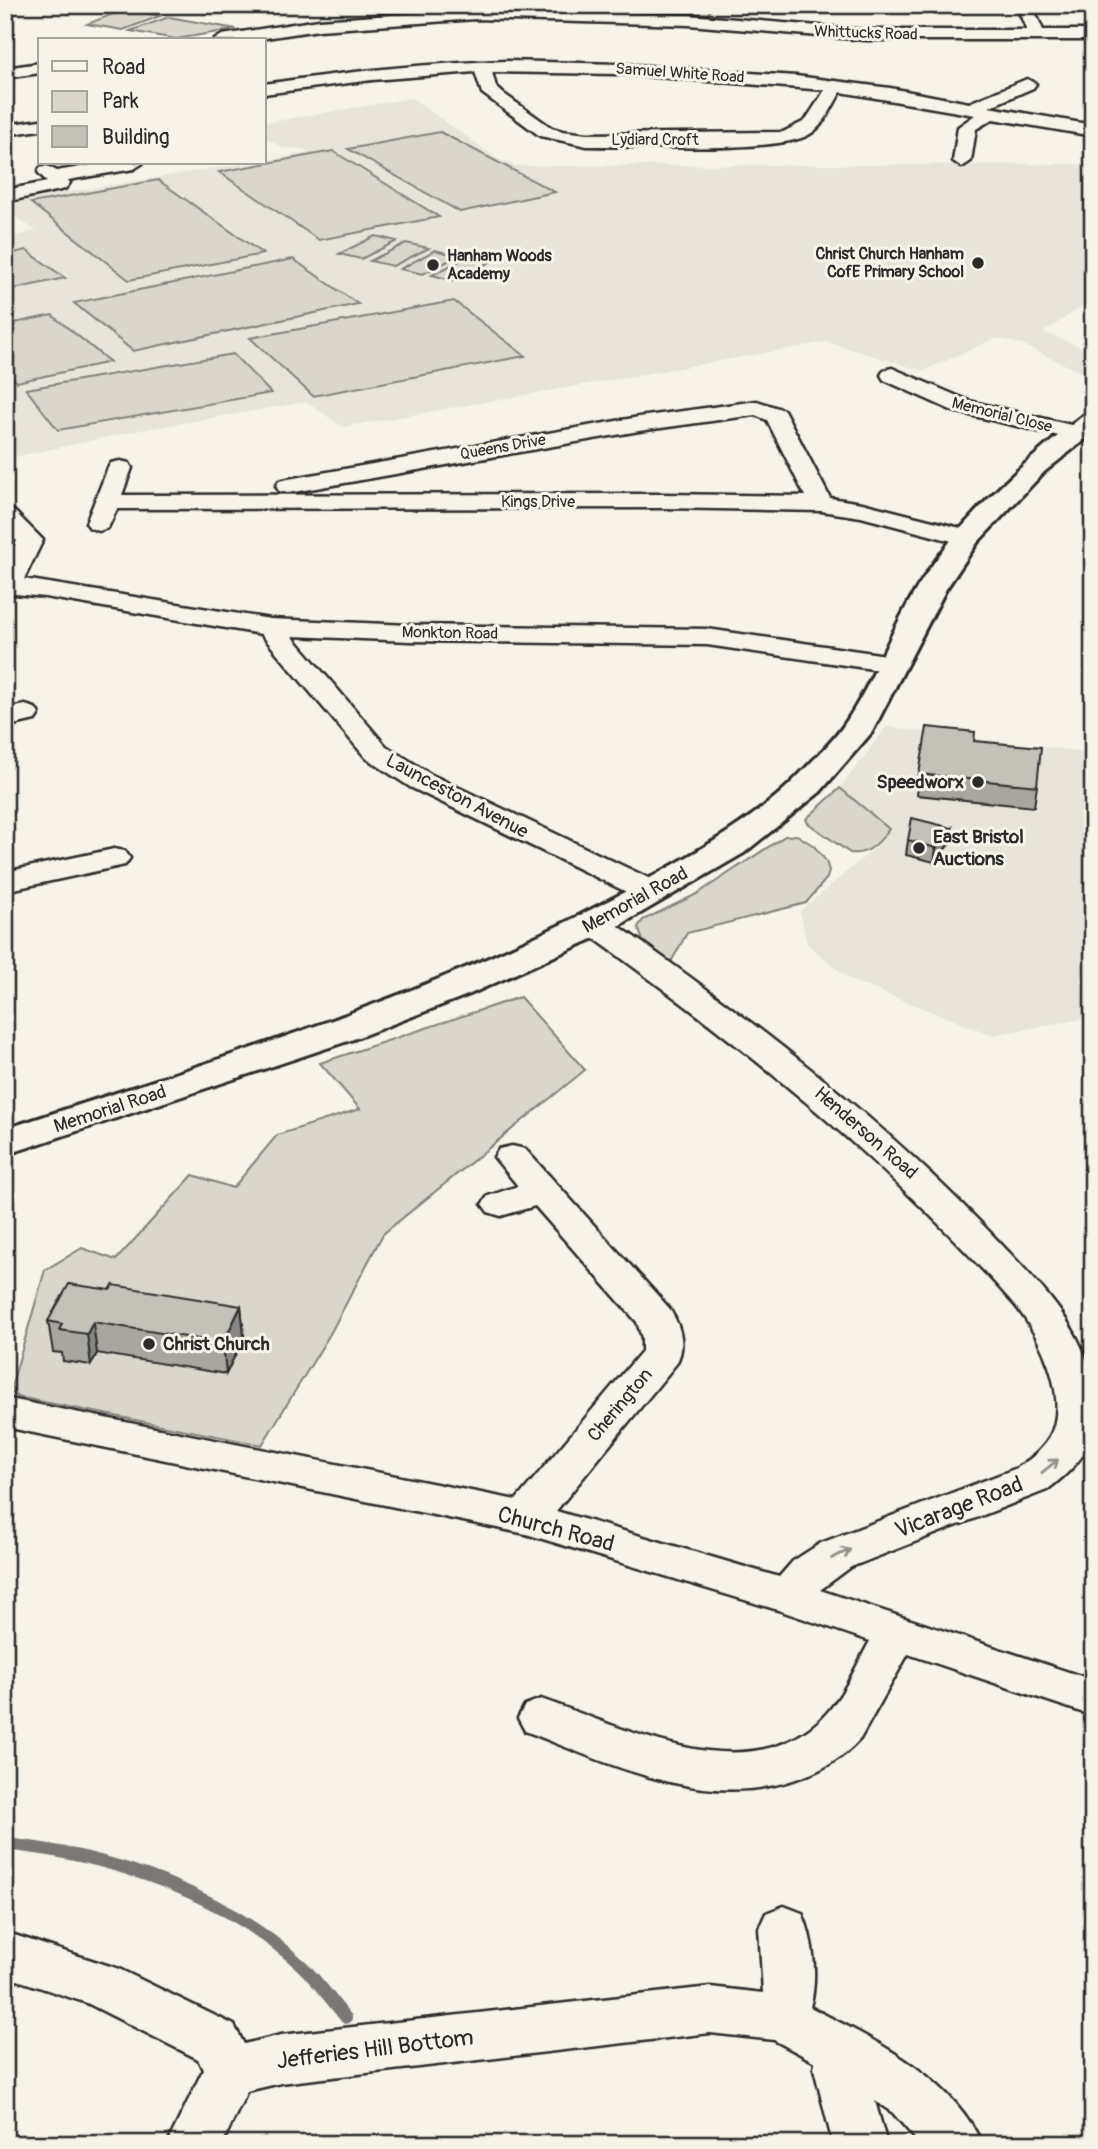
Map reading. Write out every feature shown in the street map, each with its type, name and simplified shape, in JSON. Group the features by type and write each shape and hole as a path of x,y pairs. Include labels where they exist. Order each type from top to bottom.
{"street":[{"path":"352,12 416,13 472,5"},
{"path":"1024,5 1037,35"},
{"name":"Whittucks Road","path":"235,38 416,13 597,11 866,35 1093,35"},
{"path":"654,37 667,19"},
{"path":"630,69 642,53"},
{"name":"Samuel White Road","path":"266,89 354,76 482,67 630,69 891,93 1093,131"},
{"name":"Lydiard Croft","path":"482,67 488,89 546,132 587,140 770,140 793,137 809,130 835,86"},
{"path":"5,73 38,68"},
{"path":"1002,78 1050,89"},
{"path":"970,109 1027,84"},
{"path":"962,162 967,127 990,113"},
{"path":"5,130 38,125"},
{"path":"5,196 58,185 60,183 50,174 126,164"},
{"name":"Memorial Close","path":"892,375 961,406 1088,423"},
{"name":"Queens Drive","path":"254,502 284,487 453,455 639,424 757,408 776,415 821,504"},
{"name":"Memorial Road","path":"5,1143 338,1032 457,986 595,924 732,846 808,785 860,725 931,589 967,537 1035,466 1088,423"},
{"name":"Kings Drive","path":"120,468 102,512 254,502 662,501 821,504 862,510 967,537"},
{"path":"5,516 30,540 7,585"},
{"name":"Monkton Road","path":"7,585 270,626 410,633 707,637 893,664"},
{"name":"Launceston Avenue","path":"270,626 376,752 421,781 650,891"},
{"path":"5,883 114,858"},
{"name":"Henderson Road","path":"595,924 687,990 809,1084 932,1191 1042,1313 1084,1397"},
{"name":"Cherington","path":"512,1157 655,1317 662,1338 662,1354 527,1518"},
{"path":"501,1204 542,1191"},
{"name":"Vicarage Road","path":"788,1596 809,1573 836,1555 1032,1479 1048,1469 1061,1457 1076,1424 1084,1397"},
{"name":"Church Road","path":"7,1415 527,1518 788,1596 1093,1698"},
{"path":"541,1718 689,1768 753,1771 777,1767 798,1759 835,1735 847,1720 896,1634"},
{"path":"781,2018 789,1991 784,1928"},
{"path":"5,1954 101,1985 216,2042 230,2071 194,2144"},
{"name":"Jefferies Hill Bottom","path":"230,2071 281,2059 710,2010 781,2018 843,2049 912,2096 955,2144"},
{"path":"843,2049 840,2069 860,2144"}],"shaded area":[{"name":"Hanham Woods Academy","path":"412,98 498,159 515,166 1093,164 1093,299 1044,332 1093,352 1093,378 1021,344 996,338 923,371 827,342 343,427 306,402 141,430 5,459 5,238 36,231 5,210 5,202 241,164 266,164 266,160 309,153 305,149 283,148 266,138 266,123"},
{"path":"886,727 1093,753 1093,1017 992,1035 850,980 807,944 800,911 876,847 889,829 840,788"}],"green space":[{"path":"608,5 712,5 707,18 613,13 607,10"},
{"path":"126,9 160,16 123,30 87,24"},
{"path":"169,17 236,29 182,38 130,31"},
{"path":"440,132 555,192 460,212 348,149"},
{"path":"333,151 439,217 319,240 219,172"},
{"path":"158,180 263,254 129,280 31,203"},
{"path":"375,236 397,241 361,259 339,254"},
{"path":"406,243 429,248 393,266 370,261"},
{"path":"26,250 65,278 5,291 5,255"},
{"path":"435,250 458,256 423,274 400,269"},
{"path":"467,257 490,262 455,281 432,275"},
{"path":"293,259 358,304 133,351 74,303"},
{"path":"454,301 525,356 313,396 250,338"},
{"path":"52,315 110,362 17,382 5,372 5,325"},
{"path":"233,354 271,393 58,430 26,389"},
{"path":"840,788 889,829 868,850 850,853 806,819"},
{"path":"797,835 814,846 826,861 829,871 827,878 806,903 687,933 671,962 643,941 638,927 643,920 697,894 785,836"},
{"path":"520,997 585,1070 383,1234 330,1334 262,1445 18,1397 10,1391 45,1270 82,1248 116,1260 193,1175 233,1188 277,1135 360,1109 320,1063"}],"building":[{"path":"927,727 975,732 974,741 1041,747 1037,786 919,774"},
{"path":"912,818 952,828 936,848 908,840"},
{"path":"69,1284 110,1290 113,1285 241,1306 223,1343 93,1322 87,1334 59,1330 62,1324 48,1321"}],"waterway":[{"path":"5,1844 85,1857 163,1881 200,1898 270,1939 301,1965 346,2018"}],"place":[{"name":"Christ Church Hanham CofE Primary School","path":"978,263"},
{"name":"Hanham Woods Academy","path":"433,265"},
{"name":"Speedworx","path":"978,782"},
{"name":"East Bristol Auctions","path":"919,848"},
{"name":"Christ Church","path":"149,1344"}]}
